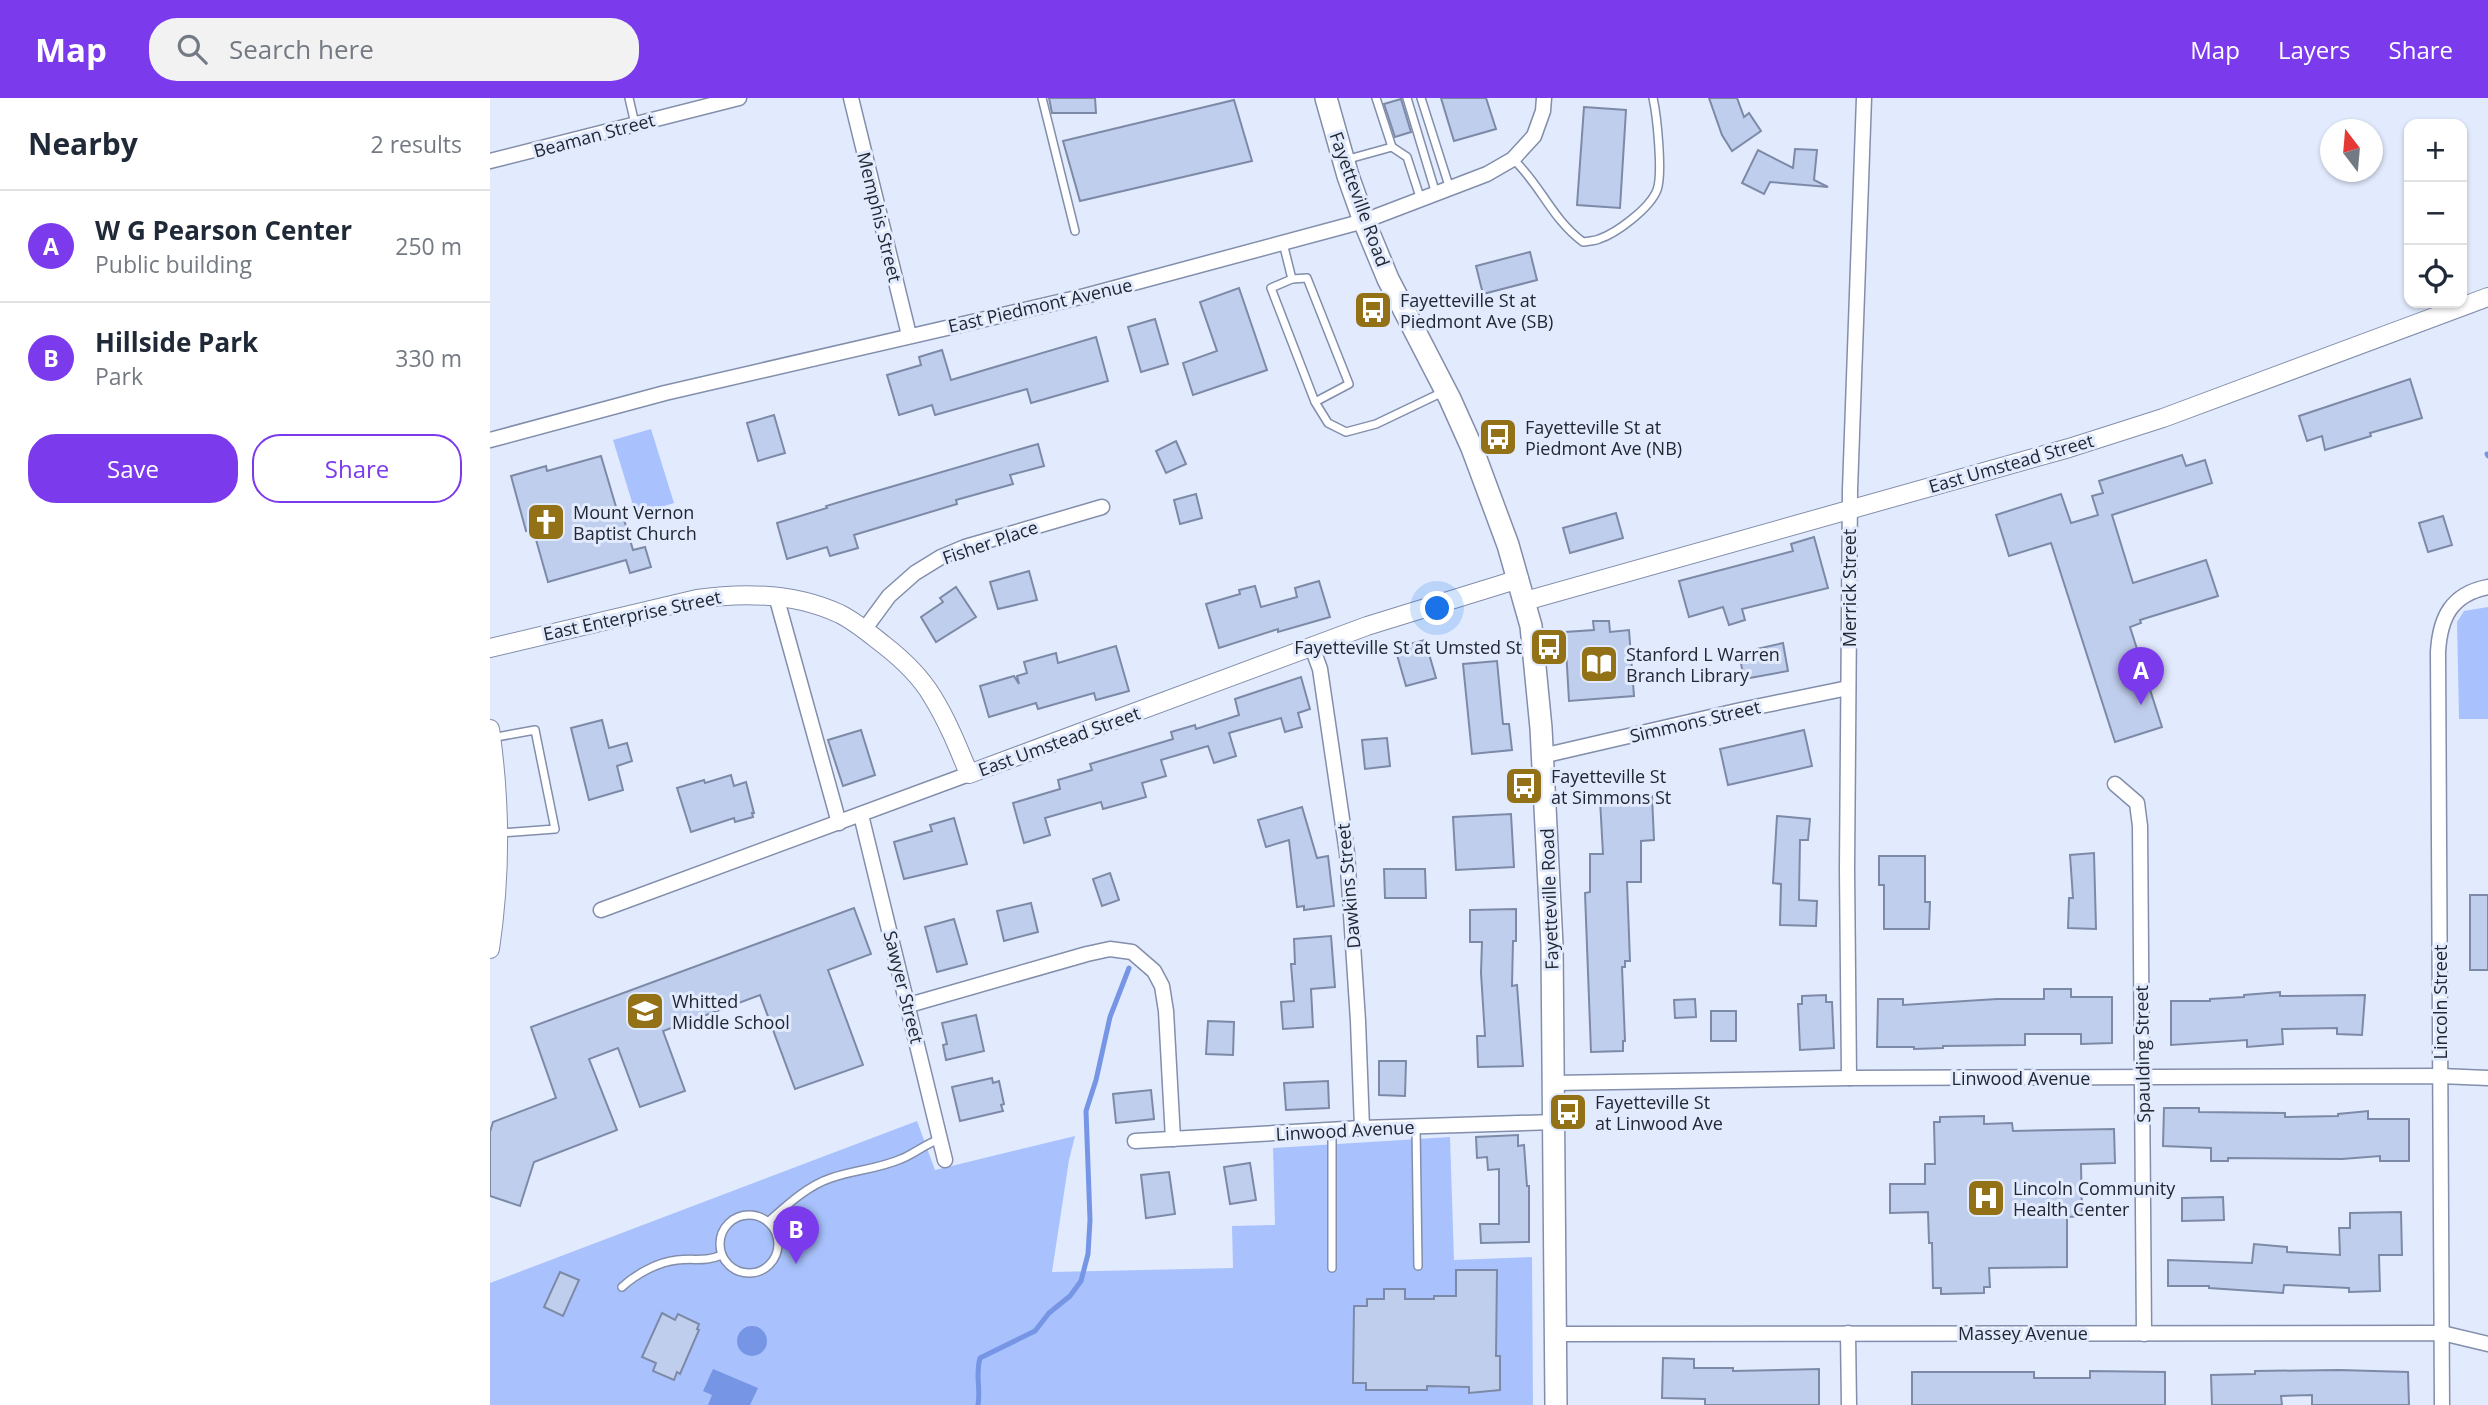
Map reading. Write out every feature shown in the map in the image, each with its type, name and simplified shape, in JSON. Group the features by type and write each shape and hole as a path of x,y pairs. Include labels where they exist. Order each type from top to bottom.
{"main road":[{"name":"Fayetteville Road","path":"1326,98 1343,161 1388,279 1472,448 1525,601 1536,655 1552,945 1556,1405"}],"street":[{"name":"Beaman Street","path":"490,161 739,98"},
{"name":"Memphis Street","path":"851,98 909,335"},
{"name":"East Piedmont Avenue","path":"490,440 665,393 1086,296 1364,221 1487,174 1513,159 1534,136 1543,111 1544,98"},
{"name":"Merrick Street","path":"1849,1078 1850,509 1864,98"},
{"name":"East Umstead Street","path":"1525,601 2069,448 2163,418 2488,297"},
{"name":"Fisher Place","path":"864,629 889,596 915,573 941,557 965,547 1102,507"},
{"name":"East Umstead Street","path":"601,910 1312,647 1419,609 1518,579"},
{"name":"Lincoln Street","path":"2442,1405 2438,652 2440,631 2446,614 2466,594 2488,587"},
{"name":"East Enterprise Street","path":"490,648 697,599 741,594 776,596 831,611 864,629 894,653 921,680 949,726 969,774"},
{"path":"776,596 839,823"},
{"name":"Dawkins Street","path":"1312,647 1320,669 1347,853 1362,1128"},
{"name":"Simmons Street","path":"1542,756 1848,688"},
{"path":"490,948 500,860 496,768 491,734"},
{"name":"Spaulding Street","path":"2115,784 2137,803 2140,826 2144,1334"},
{"name":"Sawyer Street","path":"861,815 945,1160"},
{"path":"909,1005 1087,954 1110,949 1125,950 1154,971 1162,986 1166,1011 1173,1139"},
{"name":"Linwood Avenue","path":"1553,1083 1849,1078 2488,1078"},
{"name":"Linwood Avenue","path":"1135,1141 1362,1128 1554,1122"},
{"name":"Massey Avenue","path":"1556,1334 2442,1333 2488,1344"},
{"path":"1848,1334 1849,1405"}],"lane":[{"path":"629,98 635,125"},
{"path":"1042,98 1075,231"},
{"path":"1376,98 1392,147 1407,157 1421,200"},
{"path":"1407,98 1424,153 1443,192"},
{"path":"1421,98 1443,192"},
{"path":"1513,159 1526,171 1566,229 1583,242 1599,239 1623,225 1645,207 1657,190 1659,148 1653,98"},
{"path":"1343,161 1392,147"},
{"path":"1407,157 1424,153"},
{"path":"1283,243 1292,279"},
{"path":"1315,402 1349,384 1307,278 1292,279 1271,288 1315,402 1328,423 1346,432 1376,424 1446,391"},
{"path":"491,734 535,730 555,829 499,833"},
{"path":"1416,1126 1418,1266"},
{"path":"1332,1130 1332,1268"},
{"path":"768,1222 801,1194 831,1178 902,1159 924,1145 940,1139"},
{"path":"744,1215 758,1216 775,1230 778,1242 776,1255 768,1266 760,1271 749,1274 737,1271 726,1264 722,1255 719,1239 728,1223 744,1215"},
{"path":"622,1287 654,1266 675,1260 708,1261 722,1255"}],"shaded area":[{"path":"651,429 674,503 636,515 613,440"},
{"path":"2488,607 2488,719 2459,719 2457,622 2464,611"},
{"path":"917,1121 935,1170 1075,1136 1052,1272 1233,1268 1232,1226 1275,1225 1273,1148 1450,1137 1454,1260 1532,1257 1533,1405 490,1405 490,1283"},
{"path":"752,1326 763,1330 767,1341 763,1352 752,1356 741,1352 737,1341 741,1330"},
{"path":"713,1369 758,1388 750,1405 708,1405 712,1395 703,1391"}],"building":[{"path":"1049,98 1095,98 1096,113 1052,113"},
{"path":"1441,98 1486,98 1496,129 1454,141"},
{"path":"1709,98 1737,98 1744,117 1749,113 1761,131 1732,151 1722,135"},
{"path":"1401,99 1411,132 1395,137 1384,104"},
{"path":"1234,100 1252,161 1080,201 1063,141"},
{"path":"1584,107 1626,110 1620,208 1577,205"},
{"path":"1795,149 1817,150 1814,180 1828,187 1770,182 1764,194 1742,183 1758,150 1793,168"},
{"path":"1530,252 1537,280 1483,294 1476,266"},
{"path":"1239,288 1267,370 1193,395 1183,363 1217,351 1200,302"},
{"path":"1155,319 1168,364 1141,372 1128,327"},
{"path":"1096,337 1108,381 1031,403 1027,389 935,415 932,405 899,415 887,375 921,365 919,357 942,350 951,380"},
{"path":"2410,379 2422,418 2325,450 2322,436 2307,441 2299,416"},
{"path":"774,415 785,453 758,461 747,423"},
{"path":"1176,441 1186,464 1166,473 1156,451"},
{"path":"1038,444 1044,466 1010,475 1013,484 956,500 957,504 854,535 858,548 830,556 827,547 787,559 777,523"},
{"path":"2182,455 2186,466 2205,460 2212,483 2112,515 2133,583 2206,560 2218,596 2140,620 2141,623 2130,627 2162,727 2115,742 2051,543 2009,556 1996,515 2061,494 2071,523 2098,515 2092,496 2103,493 2099,481"},
{"name":"Mount Vernon Baptist Church","path":"601,456 619,517 623,516 633,550 645,547 651,567 630,573 626,560 548,582 533,529 526,531 511,476 546,466 547,471"},
{"path":"1196,494 1202,518 1180,524 1174,500"},
{"path":"1616,513 1623,538 1570,553 1563,528"},
{"path":"2443,516 2452,545 2428,552 2419,523"},
{"path":"1814,537 1828,588 1742,609 1745,620 1729,625 1723,607 1689,617 1679,581 1793,551 1791,544"},
{"path":"1029,571 1037,600 998,609 990,582"},
{"path":"1319,581 1330,617 1278,632 1278,629 1219,648 1206,604 1240,594 1239,590 1255,586 1261,607 1297,597 1295,588"},
{"path":"956,587 976,617 936,642 921,617 943,602 940,598"},
{"name":"Stanford L Warren Branch Library","path":"1593,621 1609,621 1610,632 1629,630 1634,696 1569,701 1565,632 1594,630"},
{"path":"1425,640 1436,678 1406,686 1395,648"},
{"path":"1783,643 1788,671 1744,679 1739,653"},
{"path":"1116,646 1129,691 1096,700 1094,693 1038,709 1036,703 989,717 980,686 1014,676 1019,684 1017,676 1027,673 1024,662 1056,653 1058,663"},
{"path":"1497,661 1503,724 1509,724 1512,750 1472,754 1463,664"},
{"path":"1301,677 1310,709 1298,713 1302,727 1285,732 1281,718 1229,733 1236,756 1214,763 1208,746 1161,760 1166,776 1142,783 1146,797 1103,809 1101,802 1045,818 1050,835 1024,843 1013,803 1060,789 1058,780 1092,770 1090,764 1173,739 1171,732 1195,725 1196,729 1239,715 1235,699"},
{"path":"602,720 609,748 627,743 632,761 617,766 623,790 589,800 571,728"},
{"path":"861,730 875,775 843,786 828,740"},
{"path":"1804,730 1812,766 1728,785 1720,749"},
{"path":"1387,738 1390,766 1365,769 1362,740"},
{"path":"731,775 734,786 746,782 753,817 735,822 734,818 691,832 677,788"},
{"path":"1652,796 1654,840 1641,841 1641,882 1627,882 1630,961 1625,961 1625,967 1622,967 1625,1041 1623,1051 1591,1052 1585,893 1590,892 1590,854 1603,854 1600,800"},
{"path":"1302,807 1317,858 1328,856 1334,906 1304,910 1304,906 1297,907 1289,840 1266,847 1258,820"},
{"path":"1511,814 1514,867 1456,870 1453,817"},
{"path":"1777,816 1810,819 1808,840 1800,840 1799,900 1817,901 1816,926 1780,925 1781,884 1773,883"},
{"path":"954,818 967,864 904,879 894,842 932,831 930,825"},
{"path":"2094,853 2096,929 2068,928 2069,898 2073,898 2070,855"},
{"path":"1879,856 1925,856 1925,902 1930,902 1929,929 1884,929 1884,885 1879,885"},
{"path":"1384,869 1425,869 1426,898 1385,898"},
{"path":"1110,873 1119,900 1102,906 1093,879"},
{"path":"2470,895 2488,895 2488,970 2470,970"},
{"path":"1031,903 1038,932 1004,941 997,911"},
{"name":"Whitted Middle School","path":"854,908 871,954 828,970 863,1065 795,1089 760,995 663,1031 685,1091 640,1107 618,1048 589,1059 617,1130 534,1162 520,1206 490,1196 490,1132 493,1122 556,1098 531,1027"},
{"path":"1516,909 1512,986 1517,985 1523,1066 1478,1067 1477,1036 1485,1036 1482,942 1470,942 1470,910"},
{"path":"954,919 967,964 937,972 925,927"},
{"path":"1331,936 1335,987 1311,989 1313,1027 1283,1029 1281,1002 1294,1001 1291,964 1295,964 1294,939"},
{"path":"2044,989 2071,989 2071,997 2112,997 2112,1043 2081,1044 2081,1034 2025,1034 2025,1045 1914,1049 1877,1047 1878,999 1903,999 1903,1005 2044,999"},
{"path":"2280,992 2280,996 2365,995 2362,1035 2337,1034 2337,1028 2282,1029 2283,1044 2247,1047 2247,1040 2171,1045 2171,1001 2210,1001"},
{"path":"1826,995 1826,1002 1832,1002 1834,1048 1800,1050 1798,1004 1802,1004 1802,996"},
{"path":"1695,999 1696,1017 1675,1018 1674,1000"},
{"path":"1711,1011 1736,1011 1736,1041 1711,1041"},
{"path":"976,1015 984,1051 946,1060 943,1045 947,1044 942,1023"},
{"path":"1208,1021 1234,1022 1233,1055 1206,1054"},
{"path":"1379,1061 1406,1061 1405,1096 1379,1095"},
{"path":"992,1078 993,1083 999,1081 1003,1111 960,1121 952,1087"},
{"path":"1328,1081 1329,1108 1286,1110 1284,1083"},
{"path":"1151,1090 1154,1119 1116,1123 1113,1094"},
{"path":"2164,1108 2199,1108 2199,1112 2285,1113 2285,1117 2338,1116 2368,1111 2368,1119 2409,1119 2409,1161 2380,1161 2380,1156 2342,1159 2228,1158 2228,1161 2211,1161 2211,1148 2163,1146"},
{"name":"Lincoln Community Health Center","path":"1984,1116 1984,1124 2012,1123 2013,1131 2114,1129 2115,1163 2081,1164 2082,1216 2067,1217 2067,1267 1989,1268 1990,1287 1984,1287 1984,1293 1941,1294 1941,1288 1933,1288 1928,1212 1890,1213 1890,1184 1925,1184 1925,1164 1935,1164 1934,1122 1940,1122 1940,1117"},
{"path":"1518,1135 1518,1146 1524,1145 1529,1186 1529,1242 1481,1243 1480,1224 1499,1224 1499,1169 1488,1170 1487,1157 1477,1158 1476,1137"},
{"path":"1250,1163 1256,1200 1230,1204 1224,1167"},
{"path":"1169,1172 1175,1214 1146,1218 1141,1175"},
{"path":"2223,1197 2224,1220 2182,1221 2182,1198"},
{"path":"2401,1212 2402,1255 2379,1255 2380,1291 2349,1292 2349,1288 2284,1285 2283,1293 2209,1286 2168,1286 2168,1260 2252,1263 2254,1244 2287,1247 2287,1252 2340,1255 2339,1228 2350,1228 2350,1213"},
{"path":"1456,1270 1497,1270 1496,1356 1500,1356 1500,1390 1469,1393 1469,1387 1427,1386 1427,1390 1366,1390 1366,1383 1353,1383 1354,1306 1367,1306 1367,1299 1384,1299 1384,1289 1405,1289 1405,1299 1456,1296"},
{"path":"560,1272 579,1280 563,1316 544,1307"},
{"path":"662,1313 675,1320 678,1314 699,1324 699,1330 680,1374 677,1372 674,1380 653,1371 656,1363 642,1357"},
{"path":"1663,1358 1694,1359 1694,1368 1733,1368 1733,1371 1819,1369 1819,1405 1705,1405 1705,1399 1662,1398"},
{"path":"2090,1371 2165,1372 2165,1405 1912,1405 1912,1372 2034,1372 2034,1378 2090,1378"},
{"path":"2255,1371 2408,1372 2409,1405 2312,1405 2312,1395 2281,1396 2282,1405 2212,1405 2211,1375 2255,1374"}],"waterway":[{"path":"978,1405 980,1358 1035,1331 1081,1281 1088,1254 1090,1220 1086,1111 1110,1017 1129,968"}],"place":[{"name":"Fayetteville St at Piedmont Ave (SB)","path":"1373,310"},
{"name":"Fayetteville St at Piedmont Ave (NB)","path":"1498,437"},
{"name":"Mount Vernon Baptist Church","path":"546,522"},
{"name":"Fayetteville St at Umsted St","path":"1549,647"},
{"name":"Stanford L Warren Branch Library","path":"1599,664"},
{"name":"W G Pearson Center","path":"2141,705"},
{"name":"Fayetteville St at Simmons St","path":"1524,786"},
{"name":"Whitted Middle School","path":"645,1011"},
{"name":"Fayetteville St at Linwood Ave","path":"1568,1112"},
{"name":"Lincoln Community Health Center","path":"1986,1198"},
{"name":"Hillside Park","path":"796,1264"}]}
